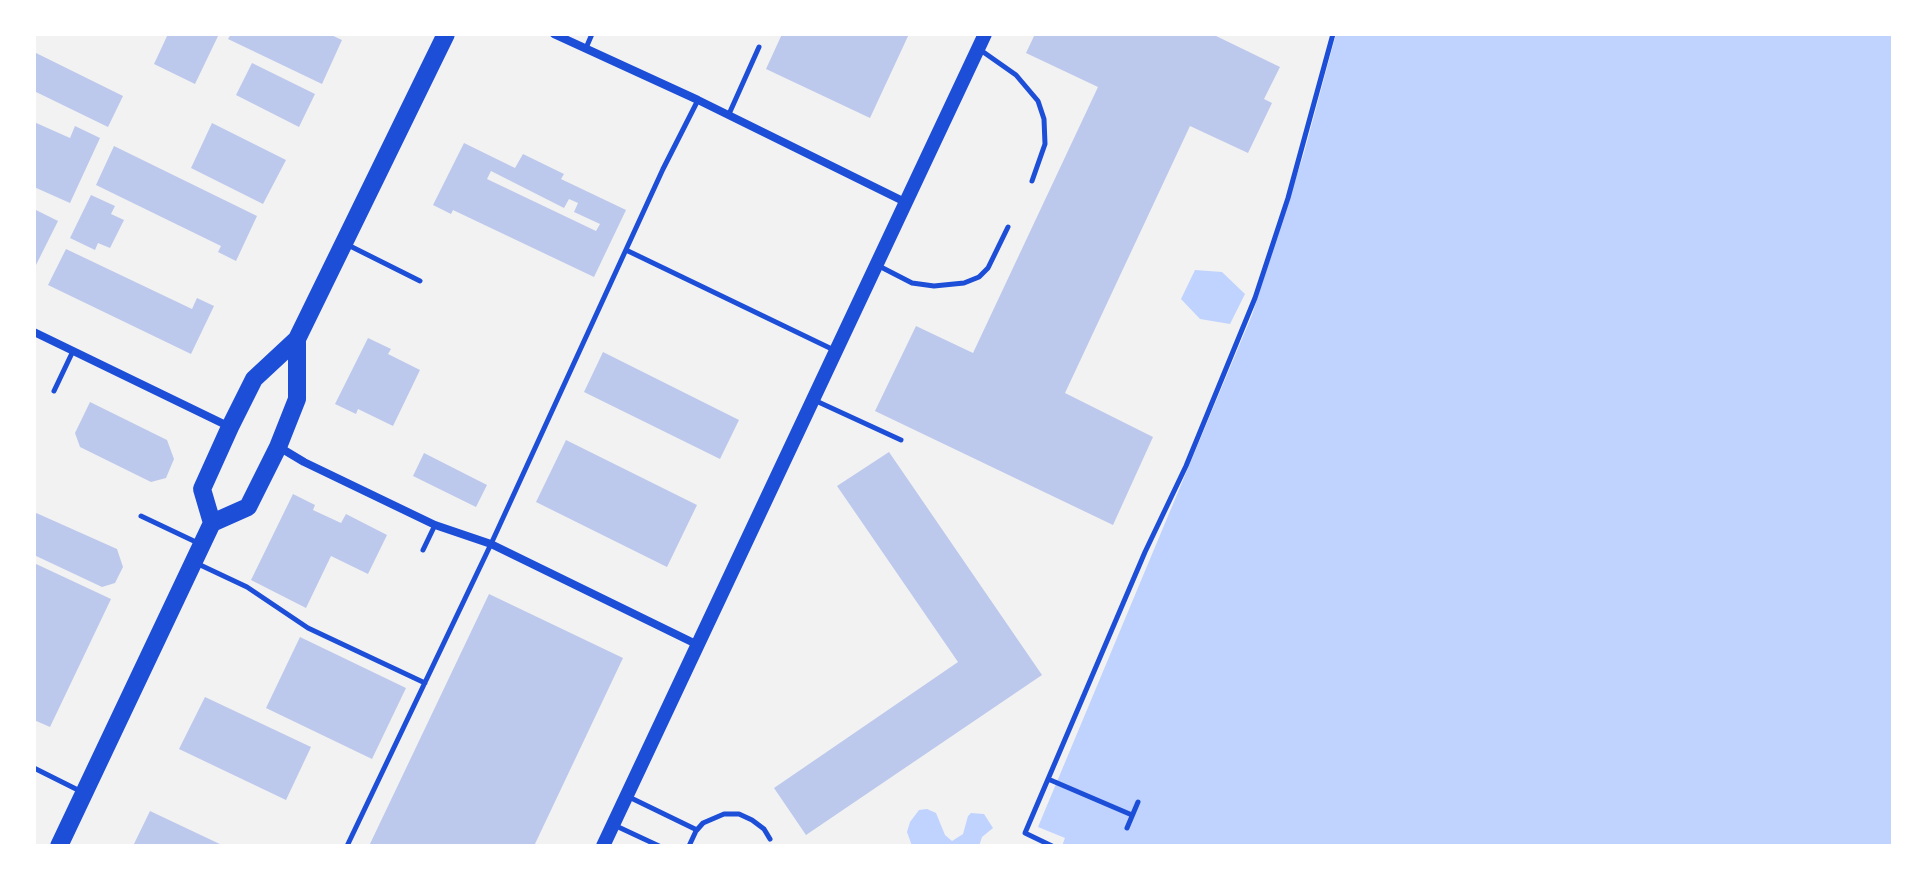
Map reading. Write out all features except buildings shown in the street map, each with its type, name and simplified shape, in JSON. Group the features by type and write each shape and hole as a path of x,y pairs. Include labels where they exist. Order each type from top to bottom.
{"highway":[{"path":"59,846 212,523 202,489 230,427 254,379 297,339 446,34"},
{"path":"212,523 248,507 278,447 297,399 297,339"}],"street":[{"path":"554,34 698,100 907,203"},
{"path":"603,846 982,41"},
{"path":"34,332 230,427"},
{"path":"278,447 435,525 491,544 698,645"}],"lane":[{"path":"585,48 592,34"},
{"path":"982,41 1038,101 1044,119 1045,144 1032,181"},
{"path":"728,115 759,47"},
{"path":"347,846 698,100"},
{"path":"877,265 912,283 934,286 964,283 979,277 988,268 1008,227"},
{"path":"345,244 420,281"},
{"path":"626,250 837,351"},
{"path":"54,391 74,350"},
{"path":"814,399 901,440"},
{"path":"141,516 247,587 283,617 425,683"},
{"path":"423,550 435,525"},
{"path":"34,768 84,794"},
{"path":"627,796 697,830"},
{"path":"689,846 697,830 713,817 724,814 739,814 752,820 764,829 770,839"},
{"path":"613,824 659,846"}],"path":[{"path":"1052,846 1025,833 1250,312 1288,198 1333,34"},
{"path":"1048,779 1132,815"},
{"path":"1127,828 1138,802"}],"water":[{"path":"1336,34 1893,34 1893,846 1062,846 1065,838 1038,827 1252,315 1304,153"},
{"path":"1195,270 1222,272 1245,294 1230,324 1200,319 1181,299"},
{"path":"919,810 936,813 945,835 952,841 963,834 971,813 984,814 993,828 982,837 979,846 912,846 907,832 910,822"}]}
